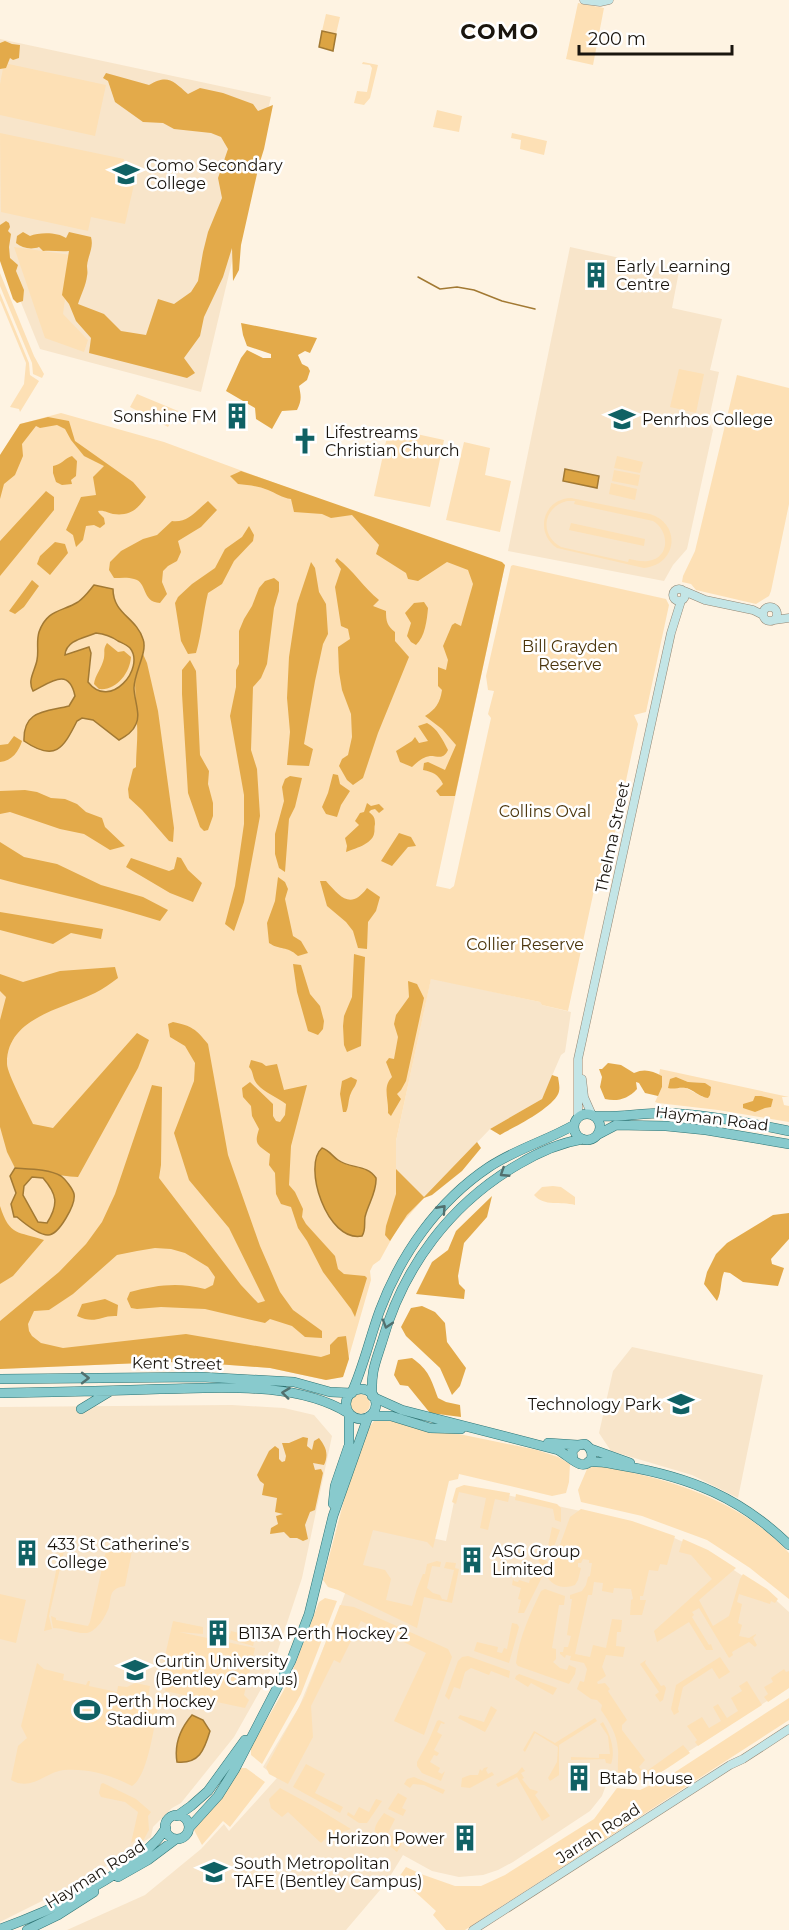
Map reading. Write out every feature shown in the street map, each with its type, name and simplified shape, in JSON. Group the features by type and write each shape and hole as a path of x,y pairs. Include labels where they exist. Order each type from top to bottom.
{"main road":[{"path":"584,0 600,2 609,0"},
{"name":"Thelma Street","path":"576,1121 577,1071 581,1047 679,600 685,595 684,591 705,600"},
{"path":"679,600 705,600 764,612 772,607 776,616"},
{"path":"764,612 769,621 776,616 789,618"},
{"name":"Thelma Street","path":"581,1047 582,1086 584,1097 593,1115"},
{"name":"Hayman Road","path":"593,1115 657,1113 709,1116 789,1131"},
{"path":"255,1730 208,1791 177,1816 170,1818 166,1828 169,1836 176,1839 184,1836 223,1788 254,1736 255,1730 285,1676 304,1629 316,1590 333,1516 375,1406 372,1370 392,1310 414,1267 436,1235 466,1202 500,1174 555,1146 591,1139 597,1135 599,1123 593,1115 584,1114 555,1136 520,1148 488,1167 452,1197 423,1229 406,1255 383,1303 369,1340 362,1368 346,1403 349,1413 349,1445 335,1486 333,1516"},
{"path":"576,1121 577,1135 583,1139"},
{"name":"Hayman Road","path":"597,1135 616,1125 652,1125 706,1130 789,1144"},
{"name":"Kent Street","path":"0,1379 201,1377 294,1382 330,1392 352,1392"},
{"name":"Kent Street","path":"0,1393 208,1389 272,1391 320,1399 349,1413"},
{"path":"81,1409 111,1390"},
{"path":"352,1392 363,1390 402,1410 558,1450 579,1464 600,1461 678,1477 717,1493 746,1511 789,1545"},
{"path":"349,1413 358,1419 391,1416 430,1428 469,1429"},
{"path":"528,1442 585,1444 591,1449 644,1469"},
{"path":"573,1459 572,1451 578,1445"},
{"path":"588,1462 592,1456 591,1449"},
{"name":"Jarrah Road","path":"473,1930 789,1727"},
{"path":"177,1816 187,1821 189,1828"},
{"name":"Hayman Road","path":"0,1929 35,1915 97,1884 148,1849 166,1828"},
{"name":"Hayman Road","path":"27,1930 58,1915 109,1882 144,1863 176,1839"}],"shaded area":[{"path":"322,31 336,34 333,51 319,47"},
{"name":"Como Secondary College","path":"0,39 271,97 201,392 40,349 0,251"},
{"path":"5,41 20,45 19,58 13,60 10,58 6,68 0,69 0,43"},
{"path":"106,73 149,85 161,80 170,80 188,94 200,88 223,93 253,104 258,111 273,105 241,245 239,270 233,281 232,248 223,277 204,317 200,336 184,358 195,373 187,378 89,353 91,338 76,321 69,304 62,295 69,251 43,251 39,247 27,248 16,243 17,236 23,232 30,236 48,233 66,238 69,232 91,237 92,245 86,279 78,304 104,314 121,331 146,335 158,299 174,304 191,292 198,281 208,232 222,198 218,178 228,149 221,137 211,133 174,129 163,123 143,122 115,102 108,81 103,78"},
{"path":"6,221 9,223 8,231 11,234 10,258 18,265 16,271 24,290 23,301 17,303 13,299 0,261 0,225"},
{"name":"Penrhos College","path":"570,247 679,271 672,308 722,319 710,370 719,372 710,414 710,424 713,430 687,549 673,565 664,581 508,551"},
{"path":"241,323 317,338 310,353 305,351 298,355 302,364 310,371 307,380 299,386 301,398 297,410 282,411 272,429 256,419 255,408 226,391 247,350 263,358 271,358 271,354 247,346"},
{"path":"48,417 69,421 75,441 133,482 146,497 136,509 129,513 113,514 98,511 104,518 105,524 100,528 94,525 86,526 83,540 76,547 73,535 66,530 81,497 96,495 93,477 104,466 84,456 65,429 57,425 40,428 36,426 22,444 23,456 15,475 4,484 0,499 0,455 20,424"},
{"path":"72,456 77,461 76,476 71,480 72,484 62,485 56,482 53,466"},
{"path":"565,469 599,476 597,488 563,481"},
{"path":"241,471 502,562 505,565 455,796 440,796 436,791 443,784 435,774 423,770 424,763 428,762 445,770 456,745 442,729 425,716 435,708 440,699 442,690 438,686 438,667 446,670 448,660 443,646 452,625 455,623 461,626 473,584 468,570 447,562 418,581 408,579 406,573 376,554 379,545 352,515 331,518 322,514 294,512 291,499 271,491 238,484 230,476"},
{"path":"46,491 54,497 54,510 0,576 0,541"},
{"path":"208,501 217,510 201,527 178,541 181,552 177,561 163,571 162,582 167,594 160,603 154,602 147,596 138,581 129,578 114,578 109,570 110,562 121,551 143,539 157,535 172,521 187,518"},
{"path":"249,526 254,535 253,541 234,561 222,584 208,593 196,653 188,654 181,641 175,603 192,584 215,568 225,549 242,537"},
{"path":"55,542 65,544 68,553 50,575 37,564 40,556"},
{"path":"337,558 379,600 373,606 386,611 390,628 395,632 395,641 409,657 378,733 363,778 353,785 347,780 339,766 342,759 348,755 352,737 351,714 342,690 339,672 338,647 350,639 348,629 341,626 335,587 341,569 335,561"},
{"path":"311,562 315,568 319,592 326,604 328,634 323,644 304,744 313,749 309,766 287,765 290,732 287,698 289,657 297,604"},
{"path":"274,578 279,582 279,591 274,608 267,664 261,678 253,687 251,750 257,769 260,816 244,902 234,931 225,924 235,886 244,824 244,795 230,716 236,687 236,670 239,664 239,631 259,588 265,581"},
{"path":"32,580 39,586 24,607 15,614 9,611"},
{"path":"94,585 113,589 117,604 135,625 143,639 144,650 134,688 138,712 135,727 119,740 93,720 82,718 77,721 62,745 51,751 43,751 24,741 27,723 37,714 69,706 75,696 72,687 64,679 58,679 33,691 31,679 37,660 39,632 46,619 78,602","holes":["96,633 127,646 134,656 130,675 115,689 106,692 97,690 88,682 91,653 89,647 65,655 72,643"]},
{"path":"424,602 428,608 426,623 422,638 416,645 407,636 411,623 405,613 414,603"},
{"path":"107,643 118,652 124,651 131,657 130,663 121,680 111,687 99,689 94,684 103,662"},
{"path":"143,654 158,711 174,828 173,842 169,841 129,798 128,789 133,769 136,767 135,679"},
{"path":"190,660 196,671 200,755 209,771 208,784 213,803 213,816 208,830 204,831 200,827 188,793 182,670"},
{"path":"427,723 442,738 448,750 446,753 440,757 425,757 412,767 400,762 396,751 415,737 419,743 428,741 418,726"},
{"path":"14,736 22,741 19,748 11,758 0,762 0,745 8,744"},
{"path":"333,774 338,775 340,784 350,791 337,817 326,814 322,807"},
{"path":"290,776 302,778 295,807 289,819 285,872 279,868 275,854 275,834 284,801 282,787 285,779"},
{"path":"25,790 51,798 65,799 77,804 86,812 102,818 105,827 125,846 110,850 84,834 60,829 10,812 0,814 0,791"},
{"path":"367,803 371,806 379,804 384,809 379,813 375,809 369,812 375,820 373,838 362,846 346,852 345,838 359,825 355,821 360,813 364,812"},
{"path":"399,833 411,837 416,846 408,847 392,866 381,861"},
{"path":"0,842 24,857 57,864 101,885 143,897 168,910 160,921 0,879"},
{"path":"177,857 181,858 188,870 202,883 193,902 170,893 126,867 131,858 169,871 174,869"},
{"path":"278,877 285,882 288,889 285,899 293,936 301,941 308,953 298,956 290,950 269,943 267,923 275,901"},
{"path":"320,881 326,881 346,899 356,898 367,888 380,897 376,911 368,922 367,949 358,948 353,931 327,906"},
{"path":"0,912 103,929 101,939 71,933 53,944 0,930"},
{"path":"354,954 365,957 361,1046 347,1052 344,1045 343,1026 344,1016 352,997"},
{"path":"293,964 301,965 310,994 320,1006 324,1021 323,1029 318,1035 308,1031 297,992"},
{"path":"115,967 118,978 104,988 52,1010 26,1026 9,1048 8,1069 33,1124 53,1128 137,1033 149,1040 138,1068 78,1177 15,1168 7,1152 0,1127 0,1020 6,997 0,991 0,974 23,982 60,971"},
{"path":"431,978 540,1002 542,1005 571,1012 565,1052 561,1055 542,1099 490,1129 424,1198 396,1169 396,1141"},
{"path":"408,981 417,984 424,998 406,1081 397,1094 401,1099 391,1116 388,1113 387,1085 392,1077 386,1062 389,1058 394,1059 398,1037 394,1024 396,1015 409,997"},
{"path":"173,1022 193,1029 208,1044 228,1155 260,1246 280,1292 293,1310 322,1331 322,1338 305,1337 292,1326 270,1319 265,1323 205,1309 131,1308 127,1299 130,1292 168,1285 205,1289 213,1285 215,1277 208,1267 185,1253 155,1248 117,1255 73,1294 49,1310 34,1311 28,1324 29,1331 41,1343 63,1348 186,1334 321,1357 330,1354 330,1345 338,1337 346,1336 349,1359 343,1377 326,1380 270,1368 165,1362 0,1369 0,1321 59,1272 86,1244 102,1222 115,1194 152,1085 162,1087 159,1178 241,1285 258,1303 265,1301 229,1228 189,1180 174,1133 194,1081 195,1063 185,1046 170,1037 168,1024"},
{"path":"251,1060 266,1066 277,1064 284,1090 307,1085 291,1146 289,1185 303,1209 302,1217 306,1224 335,1256 338,1269 344,1274 367,1278 355,1317 323,1272 298,1228 291,1207 281,1204 276,1194 275,1173 269,1165 270,1154 258,1144 259,1129 252,1116 251,1106 243,1097 242,1088 250,1082 273,1104 273,1116 276,1121 280,1122 285,1115 286,1104 257,1084 249,1067"},
{"path":"608,1063 621,1065 634,1073 648,1071 662,1076 662,1087 658,1096 645,1093 636,1082 637,1089 626,1097 618,1100 605,1099 600,1087 602,1077 599,1069"},
{"path":"552,1075 558,1077 559,1091 552,1102 531,1118 500,1135 490,1129 542,1099"},
{"path":"351,1077 357,1082 350,1095 346,1112 343,1112 340,1094 342,1081"},
{"path":"676,1077 688,1082 705,1083 711,1087 710,1095 708,1098 686,1088 668,1088 670,1079"},
{"path":"755,1096 773,1099 771,1107 755,1112 743,1108 743,1104 753,1101"},
{"path":"477,1142 481,1148 462,1171 432,1195 424,1198 407,1215 390,1241 385,1235 396,1194 396,1169 424,1197"},
{"path":"322,1148 343,1163 368,1171 376,1178 362,1236 349,1235 338,1228 321,1201 315,1170 317,1157"},
{"path":"15,1168 33,1169 56,1174 67,1182 74,1194 74,1199 62,1225 52,1234 40,1233 14,1217 11,1204 16,1193 10,1176","holes":["32,1177 43,1178 55,1199 55,1205 47,1223 38,1222 23,1195 24,1186"]},
{"path":"492,1196 487,1217 464,1243 458,1276 459,1284 465,1290 464,1299 416,1294 432,1262 448,1250 456,1231"},
{"path":"0,1206 11,1228 44,1240 13,1276 0,1284"},
{"path":"789,1213 789,1239 771,1259 772,1264 784,1268 778,1286 743,1282 730,1273 724,1272 717,1301 704,1284 716,1254 727,1243 773,1215"},
{"path":"105,1299 118,1305 117,1316 89,1320 77,1316 82,1304"},
{"path":"422,1306 435,1312 445,1323 447,1342 466,1368 460,1386 452,1395 440,1368 406,1336 401,1327 411,1308"},
{"name":"Technology Park","path":"632,1347 763,1375 738,1498 692,1475 611,1451 599,1433 613,1371"},
{"path":"412,1358 429,1375 438,1398 460,1405 461,1417 430,1413 408,1386 400,1385 394,1375 398,1360"},
{"name":"Curtin University (Bentley Campus)","path":"232,1405 284,1408 314,1415 332,1436 302,1578 265,1682 234,1737 181,1803 172,1808 153,1827 151,1837 88,1878 0,1922 0,1407"},
{"path":"303,1437 308,1438 307,1446 312,1450 314,1441 319,1438 325,1448 326,1461 324,1465 313,1463 315,1470 321,1469 323,1473 315,1510 310,1512 305,1525 308,1539 303,1541 290,1538 284,1532 270,1534 271,1528 278,1524 276,1516 283,1514 275,1512 277,1498 262,1495 264,1484 257,1475 269,1451 275,1446 279,1449 279,1459 282,1462 285,1461 286,1456 282,1443 289,1443"},
{"path":"470,1487 654,1529 708,1553 767,1592 789,1612 789,1687 655,1773 629,1779 610,1774 602,1796 590,1811 498,1870 483,1875 459,1877 432,1871 403,1855 386,1883 346,1930 67,1930 145,1895 201,1849 224,1824 229,1831 277,1778 263,1767 299,1707 339,1610 363,1524 446,1541 456,1492"},
{"path":"192,1715 203,1720 210,1731 208,1738 200,1755 191,1761 177,1762 176,1749 179,1737"}],"green space":[{"path":"578,3 604,8 593,65 566,59"},
{"path":"326,14 340,17 336,34 322,31"},
{"path":"363,62 378,65 370,98 364,105 354,103 357,91 367,92 372,68 370,65 362,64"},
{"path":"4,63 106,85 95,136 0,115 0,84"},
{"path":"437,110 462,116 459,132 433,127"},
{"path":"0,133 124,159 120,177 135,180 125,224 91,217 88,231 1,212"},
{"path":"512,133 547,141 544,155 520,149 521,140 511,138"},
{"path":"14,247 71,255 63,314 88,340 84,352 45,338"},
{"path":"0,273 34,356 44,374 42,378 33,374 32,363 0,286"},
{"path":"0,293 29,363 30,375 39,381 20,412 19,409 10,407 24,384 26,363 0,300"},
{"path":"679,369 704,374 696,413 670,407"},
{"path":"737,375 789,388 789,504 771,591 769,596 756,604 696,590 691,584 682,582 695,551"},
{"path":"137,394 178,411 168,427 130,407"},
{"path":"61,413 164,442 505,565 436,886 450,889 454,886 491,718 488,714 494,691 488,690 486,676 511,566 666,599 669,605 646,712 634,715 638,724 606,875 602,882 596,881 568,1011 542,1005 540,1002 431,979 396,1141 396,1169 424,1198 397,1229 380,1260 373,1265 370,1271 371,1280 343,1377 326,1380 270,1368 165,1362 0,1369 0,455 20,424"},
{"path":"389,428 444,440 430,507 374,496"},
{"path":"464,442 490,448 485,475 511,481 500,532 446,520"},
{"path":"617,456 643,462 640,473 614,468"},
{"path":"614,470 640,475 638,486 612,481"},
{"path":"611,483 637,489 635,500 609,494"},
{"path":"571,498 650,514 667,526 671,535 669,552 663,560 644,568 557,548 546,534 544,525 548,510 561,500","holes":["575,501 574,504 653,521 665,537 661,555 646,561 629,559 628,562 561,547 549,536 547,529 549,515 559,504"]},
{"path":"571,523 645,539 644,546 569,530"},
{"path":"660,1069 789,1097 782,1097 784,1105 789,1106 789,1122 655,1102 662,1087 662,1076 659,1075","holes":["676,1077 688,1082 705,1083 703,1097 686,1088 678,1088"]},
{"path":"542,1187 561,1187 575,1197 575,1205 543,1201 534,1195"},
{"path":"360,1394 367,1397 370,1404 367,1411 360,1414 353,1411 350,1404 353,1397"},
{"path":"386,1419 537,1450 570,1464 566,1493 552,1496 459,1474 458,1479 449,1481 433,1548 427,1542 373,1530 363,1565 385,1570 391,1579 386,1600 412,1606 427,1564 437,1561 441,1562 440,1567 432,1566 427,1588 447,1600 454,1570 444,1568 446,1562 456,1563 455,1568 459,1569 452,1603 424,1597 417,1628 328,1587 323,1580 349,1481 368,1429 374,1421"},
{"path":"596,1465 675,1484 724,1504 747,1518 789,1553 789,1599 750,1568 707,1540 642,1516 581,1502 578,1490 587,1469"},
{"path":"464,1485 510,1493 508,1502 495,1499 488,1530 480,1528 486,1498 459,1492 456,1504 452,1502 456,1488"},
{"path":"516,1494 557,1504 561,1508 561,1522 555,1520 553,1509 515,1500"},
{"path":"581,1509 632,1521 675,1536 667,1565 660,1564 658,1571 649,1570 643,1596 640,1596 640,1600 646,1600 642,1615 630,1615 633,1599 631,1589 614,1588 613,1593 602,1591 603,1583 594,1582 592,1595 588,1595 575,1654 590,1657 593,1645 606,1648 612,1619 622,1620 621,1632 617,1632 616,1646 625,1647 623,1657 606,1655 602,1667 606,1676 597,1682 598,1684 605,1683 610,1689 608,1691 627,1720 622,1725 622,1730 645,1760 639,1767 644,1773 683,1745 690,1753 657,1774 639,1781 620,1779 615,1734 601,1710 602,1705 577,1689 580,1681 584,1682 587,1669 584,1663 570,1660 571,1656 566,1655 565,1658 560,1654 564,1647 568,1647 571,1636 567,1635 572,1599 570,1595 582,1591 590,1576 592,1563 583,1559 581,1563 578,1563 578,1567 581,1568 575,1585 560,1586 548,1578 570,1517"},
{"path":"552,1527 560,1530 551,1555 536,1550 537,1545 548,1546"},
{"path":"683,1539 708,1550 736,1568 699,1600 713,1626 729,1616 743,1574 778,1599 775,1603 771,1601 770,1604 739,1594 737,1602 742,1604 738,1623 742,1625 739,1636 749,1638 756,1634 753,1638 757,1645 755,1647 749,1642 732,1652 733,1655 729,1658 699,1608 692,1612 694,1615 692,1617 713,1650 706,1650 689,1622 657,1642 654,1631 712,1579 691,1555 679,1552"},
{"path":"61,1546 65,1547 49,1616 52,1629 44,1631"},
{"path":"107,1546 132,1551 125,1586 113,1591 106,1615 98,1626 87,1633 53,1628 51,1616 56,1620 88,1626"},
{"path":"533,1556 547,1561 548,1565 524,1613 518,1613 521,1588 512,1585 513,1579 529,1583 530,1579 537,1576 540,1565"},
{"path":"545,1589 565,1596 564,1605 559,1605 552,1648 556,1649 556,1659 553,1662 560,1668 567,1670 569,1665 576,1668 569,1684 518,1666 516,1663 526,1626 541,1591"},
{"path":"0,1594 26,1600 16,1643 0,1639"},
{"path":"325,1598 337,1601 301,1694 262,1764 251,1755 251,1747 288,1683 319,1602"},
{"path":"340,1605 354,1607 448,1649 452,1657 424,1735 394,1721 426,1653 361,1621 340,1663 334,1660 311,1706 313,1737 288,1784 269,1774 266,1767 305,1696"},
{"path":"173,1621 203,1627 203,1634 179,1632 255,1648 244,1695 249,1700 245,1708 165,1691 167,1681 172,1682 173,1680 161,1673"},
{"path":"512,1623 519,1627 509,1663 474,1651 477,1642 498,1647 497,1652 502,1653 504,1648 507,1649"},
{"path":"231,1631 255,1637 253,1646 229,1639"},
{"path":"468,1656 510,1671 509,1678 491,1671 489,1675 471,1668 465,1672 460,1689 454,1687 449,1700 445,1696 458,1661"},
{"path":"720,1657 730,1672 719,1679 712,1668 683,1687 679,1712 674,1715 671,1709 676,1685"},
{"path":"646,1660 645,1663 661,1686 664,1685 666,1688 663,1700 660,1702 655,1695 659,1692 640,1664"},
{"path":"37,1663 44,1669 64,1674 63,1680 86,1685 90,1681 89,1686 117,1692 118,1686 127,1687 135,1683 150,1686 147,1704 158,1707 146,1762 138,1781 132,1786 99,1773 82,1770 57,1771 25,1784 11,1780 18,1746 27,1738 21,1726"},
{"path":"784,1669 786,1672 789,1671 789,1688 768,1702 764,1697 768,1694 764,1687 773,1682 771,1678"},
{"path":"519,1674 557,1688 553,1695 531,1683 528,1687 515,1679"},
{"path":"747,1681 762,1705 698,1746 695,1742 697,1740 687,1726 702,1717 709,1728 721,1721 713,1707 718,1704 727,1718 738,1711 731,1698 742,1691 739,1686"},
{"path":"789,1698 789,1720 465,1930 446,1930 433,1915 436,1911 399,1877 406,1867 455,1886 481,1886 505,1875 594,1819 617,1788 640,1790 666,1778"},
{"path":"491,1706 497,1710 485,1732 458,1718 460,1715 484,1722"},
{"path":"595,1718 597,1721 559,1745 559,1775 550,1781 548,1778 557,1762 558,1747 535,1733 525,1752 523,1750 534,1731 555,1743"},
{"path":"439,1720 445,1723 441,1723 437,1732 442,1735 434,1750 439,1753 437,1756 434,1755 430,1762 440,1768 438,1772 442,1774 445,1771 441,1781 422,1773 417,1766"},
{"path":"603,1722 612,1742 611,1764 606,1763 605,1759 571,1760 571,1757 599,1758 599,1754 610,1754 608,1736 600,1724"},
{"path":"306,1764 325,1774 315,1793 343,1807 340,1813 293,1787"},
{"path":"488,1767 486,1770 488,1774 492,1772 494,1775 470,1788 461,1787 462,1778 478,1775 480,1769 482,1771"},
{"path":"522,1767 525,1771 521,1773 524,1778 522,1779 530,1789 538,1792 535,1795 550,1816 542,1821 517,1777 498,1787 496,1784 517,1773"},
{"path":"240,1768 246,1768 265,1782 230,1827 223,1821 202,1845 194,1830 220,1798"},
{"path":"414,1777 445,1790 443,1794 424,1785 413,1784 410,1788 404,1784 407,1779"},
{"path":"103,1783 136,1799 151,1812 148,1816 149,1830 143,1841 136,1840 131,1843 138,1812 125,1802 101,1797 99,1793"},
{"path":"280,1788 351,1829 327,1837 321,1843 288,1812 282,1817 271,1808 269,1799"},
{"path":"398,1793 407,1798 402,1808 406,1810 403,1816 388,1809"},
{"path":"376,1799 382,1801 367,1823 359,1823 347,1815 348,1812 354,1816 359,1807 369,1812"},
{"path":"384,1813 395,1819 388,1833 402,1843 397,1852 375,1834 376,1825"}],"waterway":[{"path":"418,277 440,289 457,287 474,290 502,301 535,309"}],"place":[{"name":"Como Secondary College","path":"126,174"},
{"name":"Early Learning Centre","path":"596,275"},
{"name":"Sonshine FM","path":"237,416"},
{"name":"Penrhos College","path":"622,419"},
{"name":"Lifestreams Christian Church","path":"305,441"},
{"name":"Technology Park","path":"681,1404"},
{"name":"433 St Catherine's College","path":"27,1553"},
{"name":"ASG Group Limited","path":"472,1560"},
{"name":"B113A Perth Hockey 2","path":"218,1633"},
{"name":"Curtin University (Bentley Campus)","path":"135,1670"},
{"name":"Perth Hockey Stadium","path":"87,1710"},
{"name":"Btab House","path":"579,1778"},
{"name":"Horizon Power","path":"465,1838"},
{"name":"South Metropolitan TAFE (Bentley Campus)","path":"214,1872"}],"district":[{"name":"COMO","path":"500,31"}],"park label":[{"name":"Bill Grayden Reserve","path":"570,655"},
{"name":"Collins Oval","path":"545,811"},
{"name":"Collier Reserve","path":"525,944"}]}
